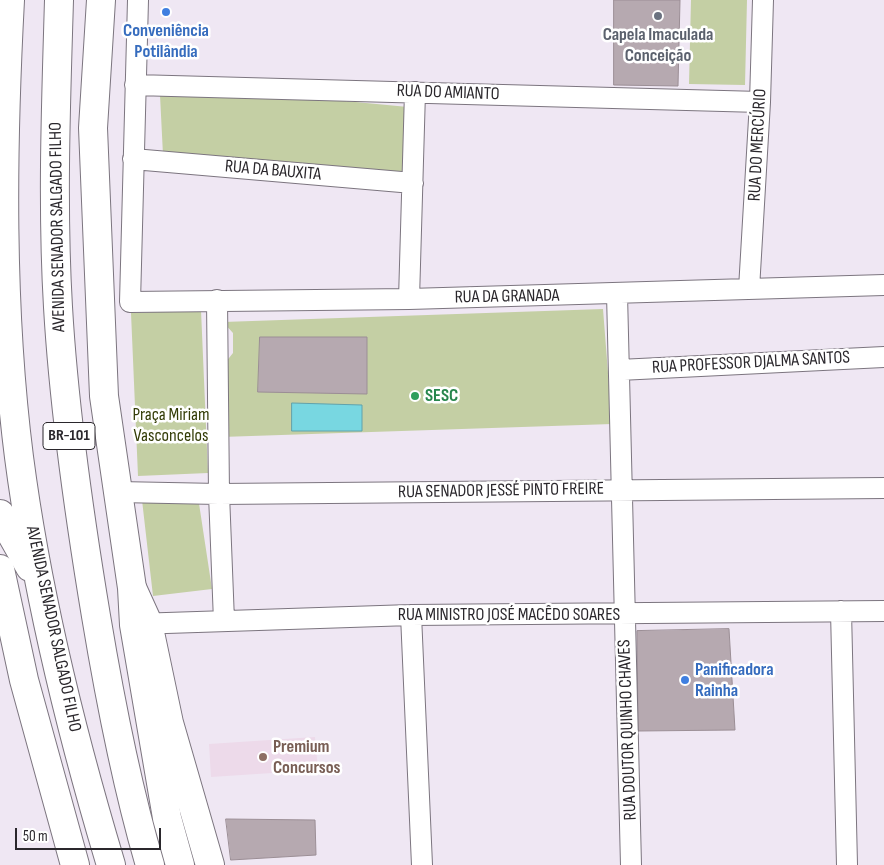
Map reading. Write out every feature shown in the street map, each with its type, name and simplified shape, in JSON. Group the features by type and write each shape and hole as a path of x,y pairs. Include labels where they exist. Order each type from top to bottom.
{"main road":[{"name":"AVENIDA SENADOR SALGADO FILHO","path":"10,0 5,252 9,362 19,457 39,583 96,816 111,865"},
{"name":"AVENIDA SENADOR SALGADO FILHO","path":"59,0 55,216 57,306 65,404 77,506 108,682 138,825 150,865"},
{"name":"AVENIDA SENADOR SALGADO FILHO","path":"100,0 93,128 104,396 132,588 141,624 167,818 180,865"},
{"path":"0,514 39,583"},
{"name":"AVENIDA SENADOR SALGADO FILHO","path":"0,569 24,680 75,865"},
{"path":"141,624 210,865"}],"street":[{"path":"133,159 138,0"},
{"name":"RUA DO MERCÚRIO","path":"749,289 760,102 763,0"},
{"name":"RUA DO AMIANTO","path":"135,85 760,102"},
{"path":"409,299 416,92"},
{"name":"RUA DA BAUXITA","path":"133,159 414,183"},
{"name":"RUA DA GRANADA","path":"133,159 130,302 409,299 884,285"},
{"name":"RUA DOUTOR QUINHO CHAVES","path":"617,294 631,865"},
{"path":"217,300 219,494 224,621"},
{"name":"RUA PROFESSOR DJALMA SANTOS","path":"619,370 884,357"},
{"name":"RUA SENADOR JESSÉ PINTO FREIRE","path":"118,492 219,494 884,488"},
{"path":"841,611 847,865"},
{"name":"RUA MINISTRO JOSÉ MACÊDO SOARES","path":"141,624 411,615 884,611"},
{"path":"411,615 422,865"}],"shaded area":[{"name":"Premium Concursos","path":"315,737 318,770 211,777 209,744"}],"green space":[{"path":"691,0 747,0 745,85 689,84"},
{"path":"160,95 282,95 408,107 407,176 163,155"},
{"name":"SESC","path":"603,309 612,424 221,437 221,368 233,353 233,333 223,322"},
{"name":"Praça Miriam Vasconcelos","path":"201,310 208,473 138,476 131,313"},
{"path":"198,497 212,589 153,596 142,500"}],"water":[{"path":"292,403 362,405 362,431 292,431"}],"building":[{"path":"614,0 680,0 678,86 614,85"},
{"path":"260,337 367,337 367,394 258,392"},
{"name":"Panificadora Rainha","path":"729,629 735,730 638,731 637,631"},
{"path":"226,819 315,820 316,855 231,860"}],"place":[{"name":"Conveniência Potilândia","path":"166,12"},
{"name":"Capela Imaculada Conceição","path":"658,16"},
{"name":"SESC","path":"415,396"},
{"name":"Panificadora Rainha","path":"685,680"},
{"name":"Premium Concursos","path":"263,757"}]}
